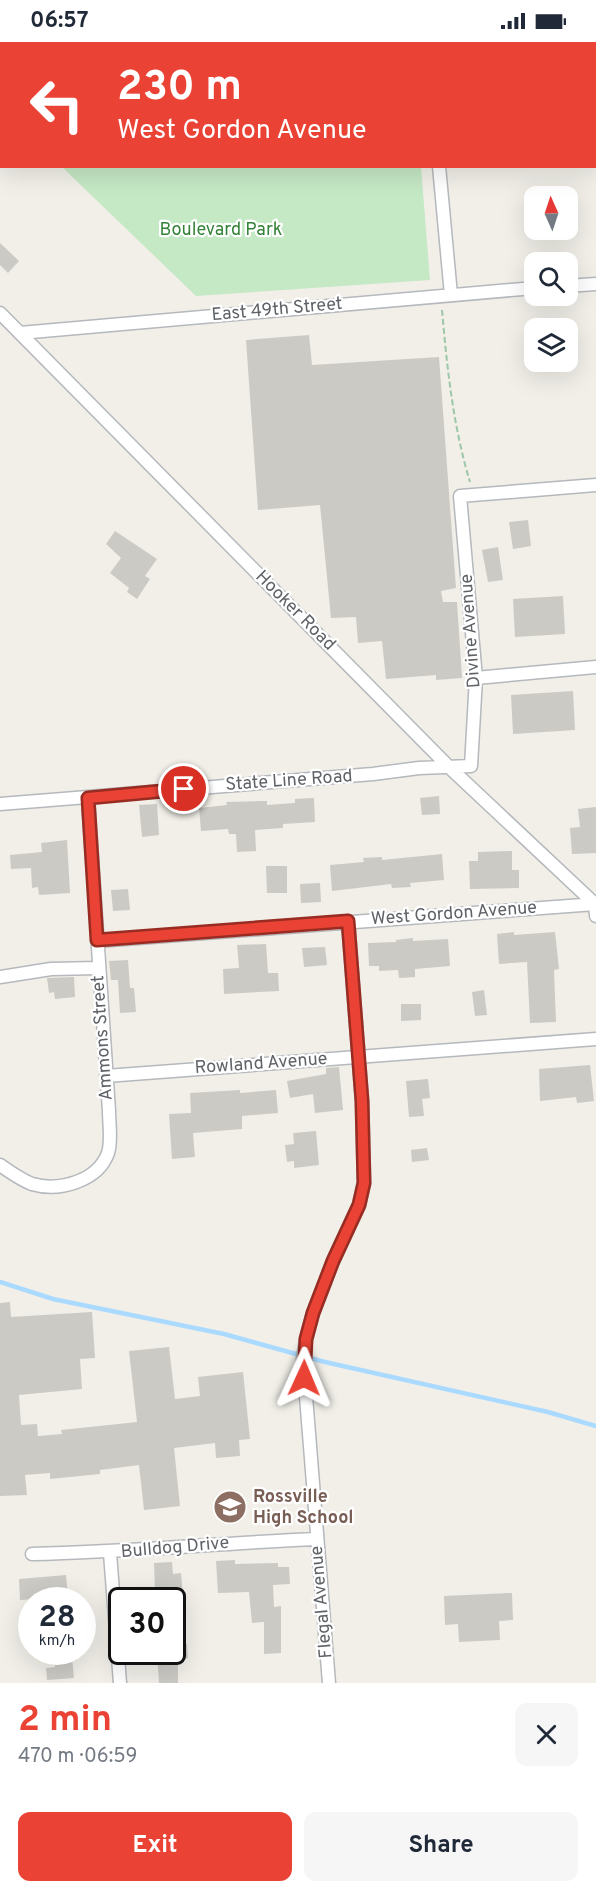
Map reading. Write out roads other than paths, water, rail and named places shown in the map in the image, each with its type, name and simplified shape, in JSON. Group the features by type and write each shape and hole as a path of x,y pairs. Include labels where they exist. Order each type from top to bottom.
{"street":[{"path":"439,168 446,295"},
{"path":"578,285 596,284"},
{"name":"East 49th Street","path":"20,333 524,289"},
{"name":"Hooker Road","path":"0,313 449,767 596,908"},
{"name":"Divine Avenue","path":"471,766 476,678 460,495 596,485"},
{"path":"476,678 596,667"},
{"name":"State Line Road","path":"0,804 373,774 419,768 471,766"},
{"name":"Ammons Street","path":"0,1166 21,1179 38,1185 58,1186 88,1177 104,1161 109,1147 88,798"},
{"name":"West Gordon Avenue","path":"97,940 348,921 596,908"},
{"name":"Flegal Avenue","path":"329,1683 303,1359 313,1313 333,1261 359,1205 364,1183 359,1057 348,921"},
{"path":"0,977 51,969 98,968"},
{"name":"Rowland Avenue","path":"106,1076 596,1039"},
{"name":"Bulldog Drive","path":"32,1554 110,1553 223,1543 317,1539"},
{"path":"110,1553 120,1683"}],"waterway":[{"path":"0,1282 53,1299 224,1334 325,1362 548,1412 596,1426"}],"place":[{"name":"Rossville High School","path":"230,1507"}],"park label":[{"name":"Boulevard Park","path":"221,230"}]}
